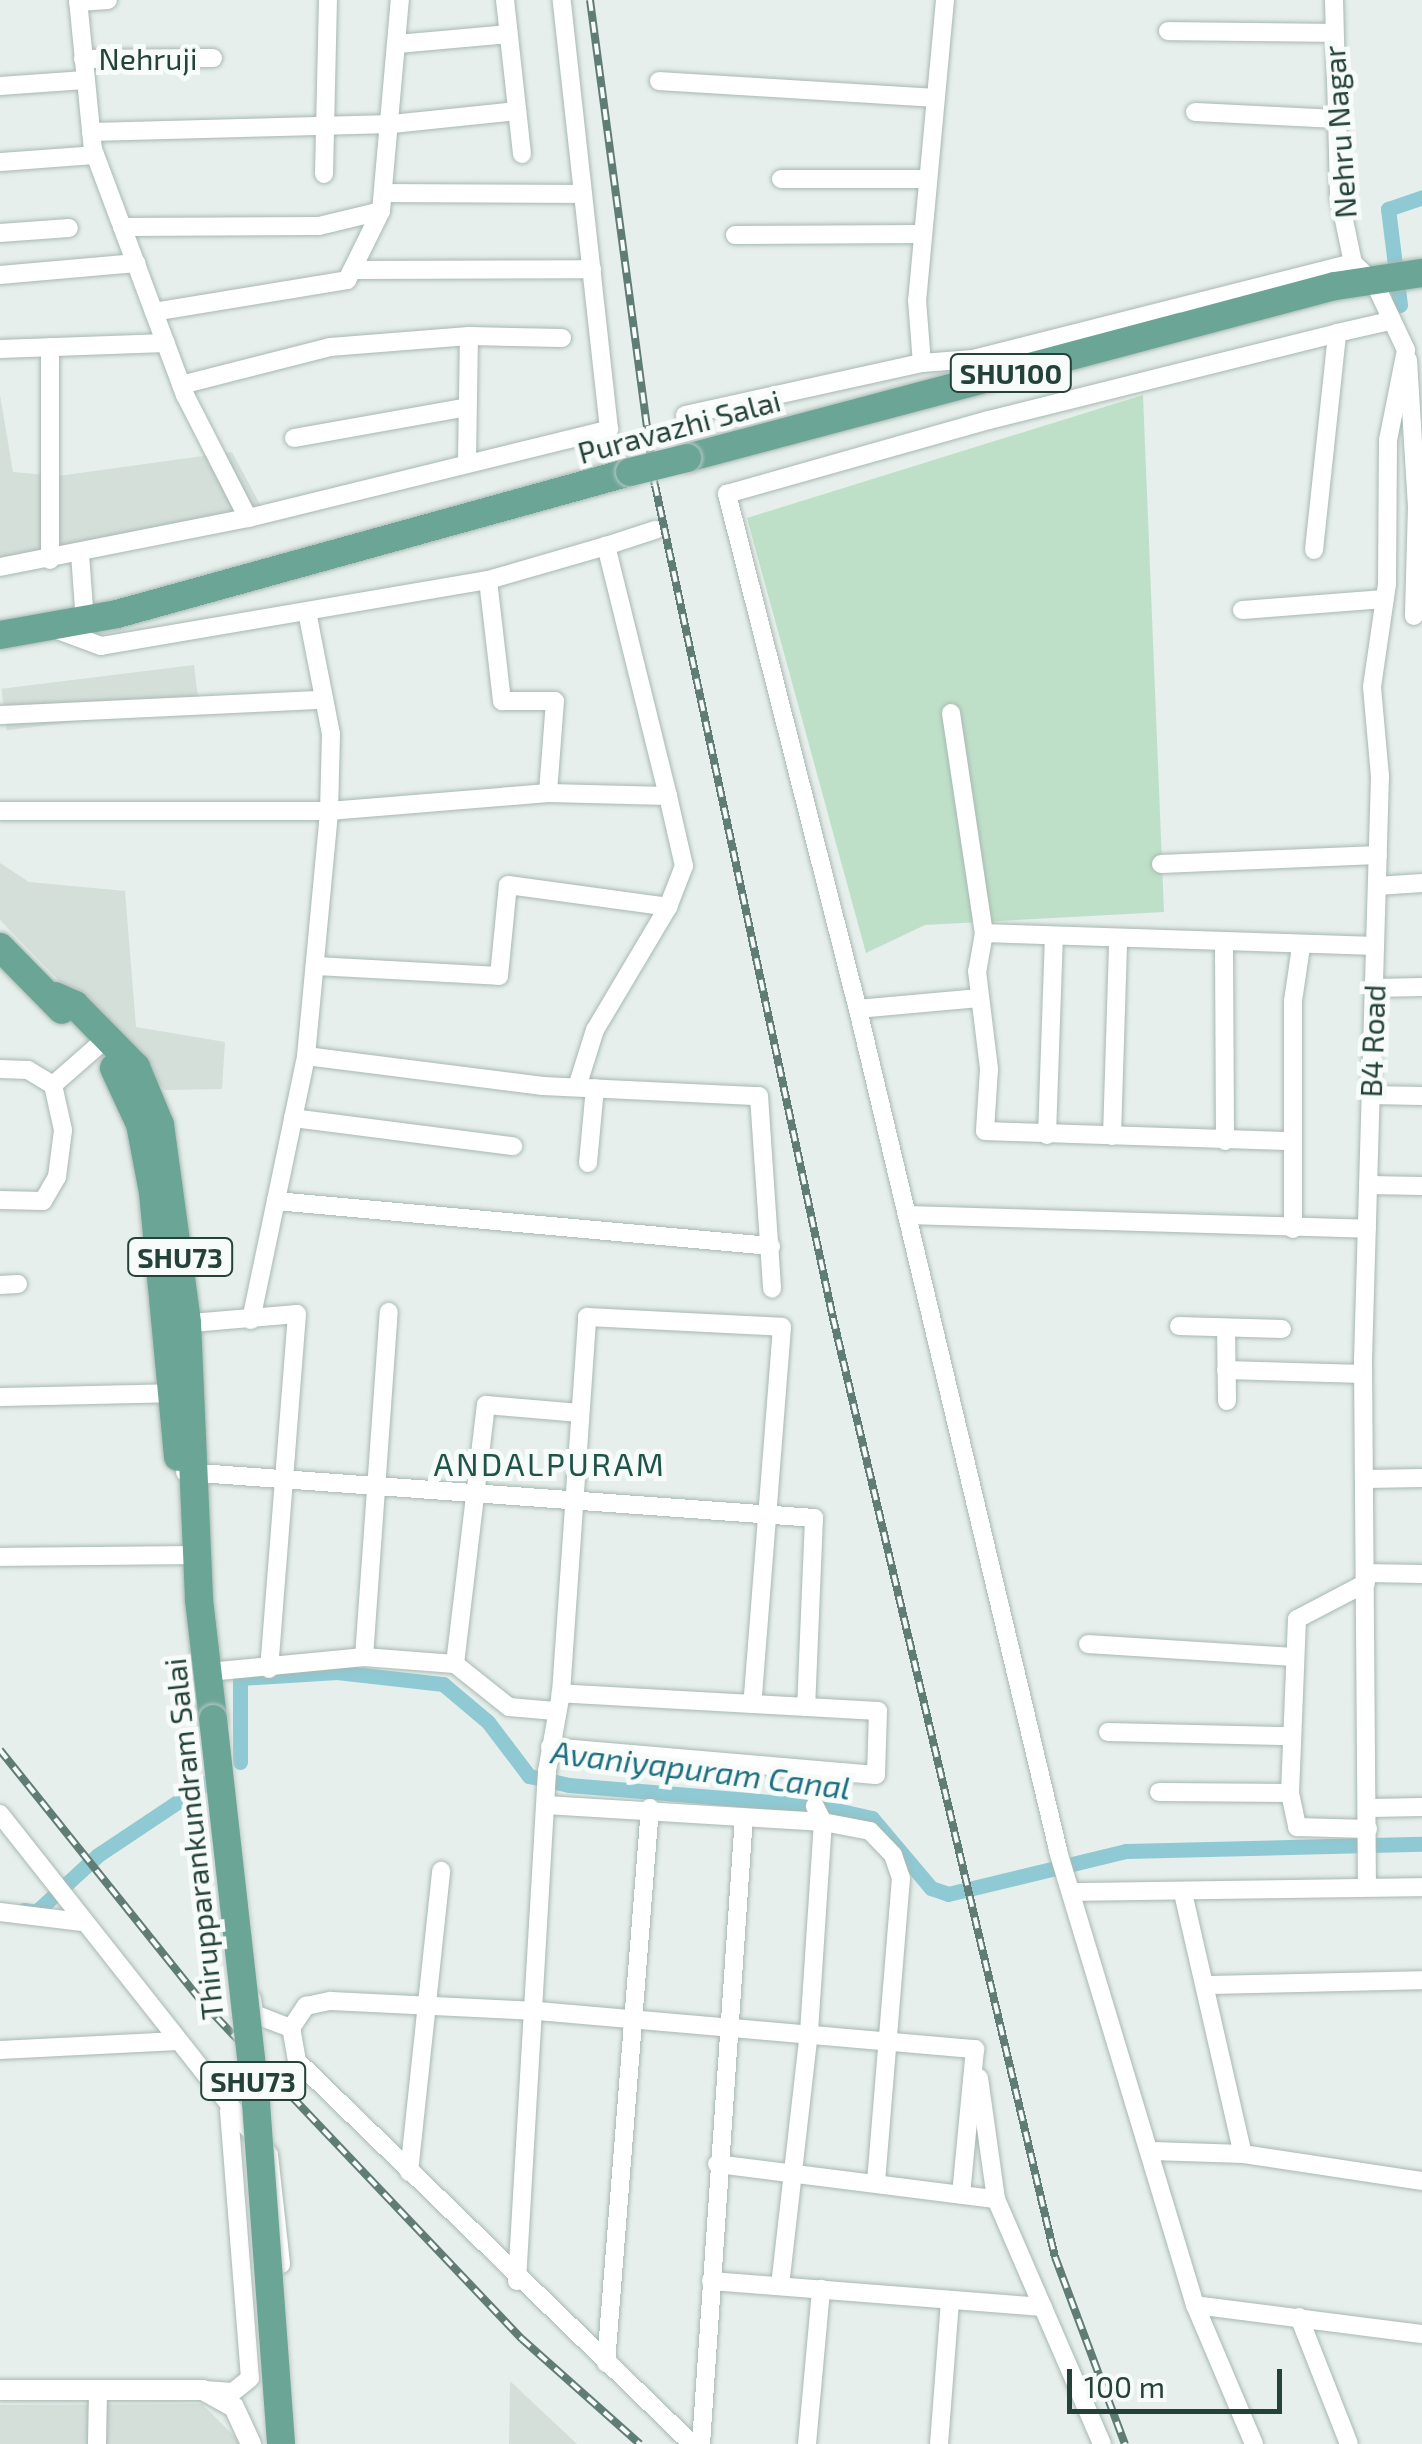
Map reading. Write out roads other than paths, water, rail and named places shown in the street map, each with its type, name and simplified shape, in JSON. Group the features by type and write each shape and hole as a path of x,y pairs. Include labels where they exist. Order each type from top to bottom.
{"main road":[{"name":"Puravazhi Salai","path":"0,635 55,630 630,472 1400,272"},
{"name":"Thirupparankundram Salai","path":"0,947 55,996 75,1004 103,1041 136,1067 160,1125 194,1552 256,2103 281,2444"},
{"name":"Thirupparankundram Salai","path":"176,1324 172,1393 189,1472"}],"street":[{"path":"108,0 78,1 93,145 182,386 248,518"},
{"path":"324,174 329,126 328,0"},
{"path":"154,312 347,280 382,202 392,124 400,0"},
{"path":"505,0 522,154"},
{"path":"0,567 248,518 609,429 562,0"},
{"path":"922,363 917,300 945,0"},
{"name":"Nehru Nagar","path":"1334,0 1338,196 1353,263"},
{"path":"1168,31 1332,33"},
{"path":"398,44 509,34"},
{"name":"Nehruji","path":"82,59 213,58"},
{"path":"0,86 85,80"},
{"path":"659,81 935,98"},
{"path":"0,162 93,145 111,131 392,124 517,111"},
{"path":"1195,112 1338,120"},
{"path":"781,179 928,180"},
{"path":"122,227 319,226 382,202 583,194"},
{"path":"0,233 69,228"},
{"path":"736,235 923,234"},
{"path":"0,274 136,263"},
{"path":"686,415 922,363 973,359 1353,263 1400,272 1390,321 1406,350 1418,506 1414,616"},
{"path":"352,270 592,269"},
{"path":"1254,2444 1195,2306 1072,1884 1058,1850 858,1008 727,494 989,420 1390,321"},
{"path":"1314,550 1337,334"},
{"path":"467,461 464,408 469,336"},
{"path":"182,386 330,347 469,336 562,338"},
{"path":"0,348 166,343"},
{"path":"50,347 50,560"},
{"name":"B4 Road","path":"1367,1887 1370,1808 1363,1374 1378,855 1372,686 1385,600 1388,440 1406,350"},
{"path":"294,438 464,408"},
{"path":"55,630 102,646 307,612 488,580 655,530"},
{"path":"588,1163 586,1088 595,1030 668,908 684,866 606,546"},
{"path":"80,554 85,622"},
{"path":"488,580 502,701 555,702 548,793"},
{"path":"1242,610 1385,600"},
{"path":"252,1320 306,1056 329,811 331,734 307,612"},
{"path":"0,715 324,700"},
{"path":"951,713 984,932 978,998 989,1069 985,1131 1292,1142"},
{"path":"0,811 329,811 548,793 668,796"},
{"path":"1162,864 1378,855"},
{"path":"1377,886 1422,884"},
{"path":"316,966 499,976 508,885 668,908"},
{"path":"984,932 1302,948 1375,946"},
{"path":"1047,1135 1054,938"},
{"path":"1112,1136 1118,940"},
{"path":"1224,944 1226,1140"},
{"path":"1293,1229 1294,1001 1302,948"},
{"path":"1374,988 1422,988"},
{"path":"858,1008 978,998"},
{"path":"53,1085 103,1041"},
{"path":"306,1056 586,1088 759,1096 772,1289"},
{"path":"0,1069 28,1070 53,1085 62,1130 57,1178 43,1201 0,1200"},
{"path":"1371,1095 1422,1096"},
{"path":"293,1118 513,1146"},
{"path":"1368,1185 1422,1186"},
{"path":"276,1201 771,1246"},
{"path":"908,1216 1367,1229"},
{"path":"364,1657 389,1312"},
{"path":"176,1324 297,1314 269,1669"},
{"path":"518,2281 538,2011 550,1747 558,1702 587,1317 782,1327 752,1704"},
{"path":"1179,1326 1282,1329"},
{"path":"1226,1328 1226,1400"},
{"path":"1226,1370 1363,1374"},
{"path":"0,1397 172,1393"},
{"path":"455,1664 471,1494 486,1405 580,1413"},
{"path":"189,1472 814,1518 806,1707"},
{"path":"1365,1479 1422,1478"},
{"path":"0,1556 194,1552 218,1670 254,2014 290,2028"},
{"path":"1368,1832 1297,1827 1290,1793 1297,1618 1366,1578 1422,1574"},
{"path":"1088,1644 1293,1656"},
{"path":"218,1670 269,1669 364,1657 455,1664 509,1707 558,1702 752,1704 878,1711 876,1775 550,1747"},
{"path":"1108,1732 1291,1736"},
{"path":"547,1789 650,1808 744,1816 819,1814 870,1830 893,1855 901,1878 876,2182"},
{"path":"1159,1792 1290,1793"},
{"path":"1370,1808 1422,1807"},
{"path":"606,2363 650,1808"},
{"path":"0,1814 269,2156 276,2182 294,2444"},
{"path":"780,2286 789,2174 809,2032 819,1814"},
{"path":"701,2444 717,2164 744,1816"},
{"path":"409,2172 431,2006 441,1871"},
{"path":"1072,1884 1183,1893 1422,1887"},
{"path":"1183,1893 1208,1985 1243,2154"},
{"path":"0,1912 82,1922"},
{"path":"1208,1985 1422,1980"},
{"path":"692,2444 518,2281 298,2061 290,2028 306,2006 330,2001 538,2011 728,2028 886,2036 974,2049"},
{"path":"0,2050 178,2041"},
{"path":"962,2194 974,2049"},
{"path":"974,2049 996,2199 1102,2444"},
{"path":"0,2390 234,2392 250,2378 235,2131 225,2096"},
{"path":"1152,2151 1243,2154 1422,2181"},
{"path":"717,2164 996,2199"},
{"path":"711,2281 1042,2307"},
{"path":"807,2444 821,2289"},
{"path":"939,2444 950,2300"},
{"path":"1195,2306 1422,2334"},
{"path":"1298,2317 1350,2444"},
{"path":"248,2347 286,2344"},
{"path":"97,2444 98,2390"},
{"path":"203,2390 234,2407 251,2444"}],"waterway":[{"path":"1400,305 1388,209 1422,197"},
{"name":"Avaniyapuram Canal","path":"240,1762 240,1678 337,1672 443,1684 488,1722 529,1776 569,1785 819,1806 872,1818 931,1888 948,1894 1126,1851 1422,1844"},
{"name":"Avaniyapuram Canal","path":"24,1910 36,1912 98,1855 218,1775"}],"railway":[{"path":"590,0 655,485 833,1318 1055,2257 1125,2444"},
{"path":"0,1750 202,2002 522,2339 640,2444"}],"district":[{"name":"ANDALPURAM","path":"550,1463"}]}
